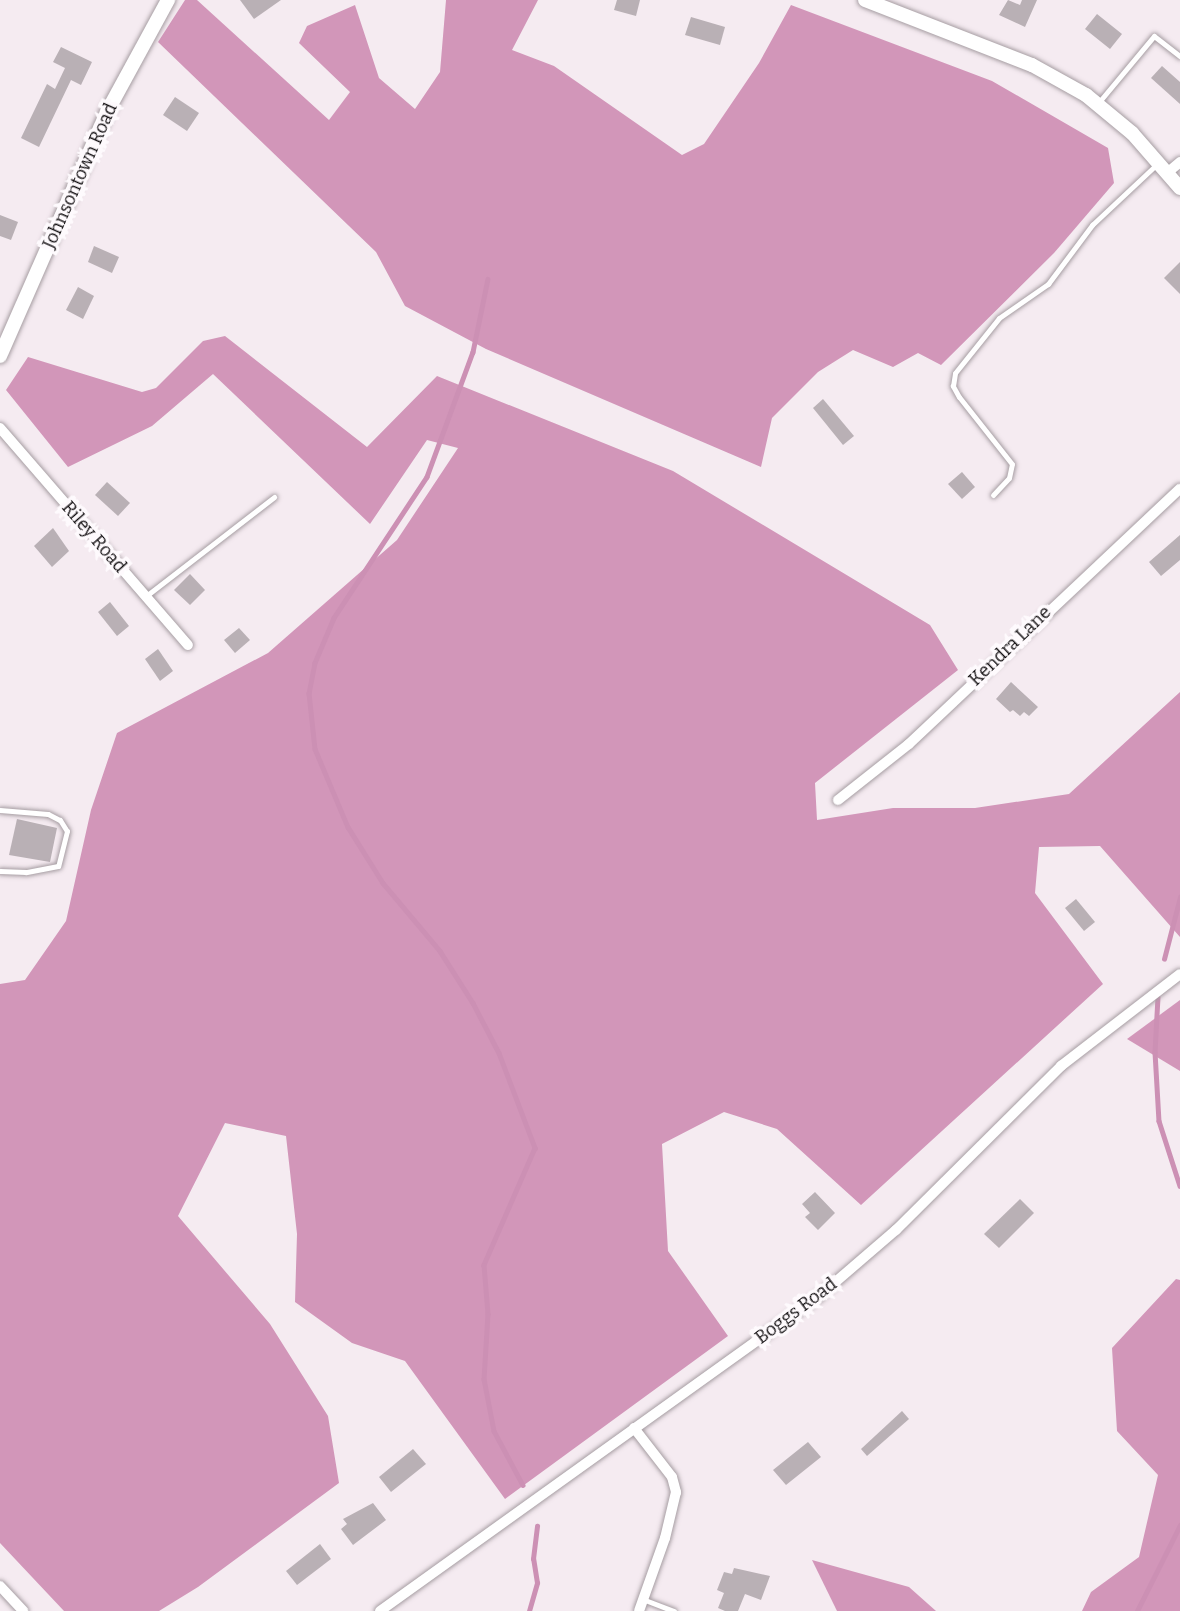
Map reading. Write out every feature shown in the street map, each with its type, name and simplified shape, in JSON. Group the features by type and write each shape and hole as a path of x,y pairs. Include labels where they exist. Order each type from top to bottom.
{"street":[{"name":"Johnsontown Road","path":"0,356 107,112 168,0"},
{"path":"865,0 1032,65 1098,104 1180,188"},
{"path":"1162,168 1180,162"},
{"name":"Riley Road","path":"0,428 188,645"},
{"name":"Kendra Lane","path":"838,800 909,744 1180,489"},
{"name":"Boggs Road","path":"380,1611 818,1297 896,1230 1061,1066 1180,974"},
{"path":"634,1428 672,1477 676,1492 639,1611"},
{"path":"0,1586 23,1611"}],"lane":[{"path":"1098,104 1154,36 1180,56"},
{"path":"993,495 1009,478 1012,464 953,386 955,373 999,318 1048,284 1092,225 1162,168"},
{"path":"146,596 274,497"},
{"path":"0,810 48,814 61,820 67,831 58,866 26,872 0,871"},
{"path":"643,1599 674,1611"}],"shaded area":[{"path":"185,0 197,0 329,120 350,92 299,43 307,26 355,5 379,78 415,109 440,72 446,0 538,0 512,50 554,66 682,155 704,144 759,63 791,5 992,81 1108,148 1114,183 1054,253 941,365 918,353 893,367 853,350 818,372 772,418 761,467 486,349 405,306 376,252 158,42"},
{"path":"225,336 367,447 437,376 673,471 930,625 958,670 815,783 817,820 893,808 975,808 1069,794 1180,692 1180,937 1100,846 1039,847 1035,893 1103,984 861,1205 777,1129 724,1112 662,1144 668,1251 728,1336 505,1499 405,1361 352,1343 295,1302 297,1234 286,1136 225,1123 178,1216 270,1324 328,1416 339,1483 198,1587 159,1611 64,1611 0,1543 0,984 25,980 66,921 91,810 117,733 268,653 397,540 458,448 427,440 370,524 213,374 152,426 68,467 6,390 28,357 142,392 156,388 203,341"},
{"path":"1180,1000 1180,1071 1127,1039"},
{"path":"1176,1279 1180,1280 1180,1611 1082,1611 1091,1592 1139,1557 1158,1475 1117,1431 1112,1348"},
{"path":"812,1560 909,1587 936,1611 837,1611"}],"building":[{"path":"240,0 281,0 254,19"},
{"path":"617,0 640,0 636,16 614,10"},
{"path":"1008,0 1020,5 1022,0 1037,0 1025,27 999,15"},
{"path":"1097,14 1122,34 1110,49 1085,29"},
{"path":"691,17 725,27 720,45 685,35"},
{"path":"61,47 92,62 81,85 71,80 39,147 21,138 47,84 55,89 65,68 53,62"},
{"path":"1162,66 1180,82 1180,104 1151,78"},
{"path":"175,97 199,113 187,131 163,115"},
{"path":"0,215 18,222 11,240 0,236"},
{"path":"94,246 119,257 112,273 88,262"},
{"path":"1180,262 1180,294 1164,278"},
{"path":"78,287 94,296 83,319 66,310"},
{"path":"823,399 854,436 843,445 813,408"},
{"path":"962,472 975,487 962,499 948,484"},
{"path":"107,482 130,503 118,516 95,495"},
{"path":"53,528 69,551 52,567 34,546"},
{"path":"1180,535 1180,560 1161,576 1149,562"},
{"path":"190,574 205,590 190,605 174,590"},
{"path":"110,602 129,626 117,636 98,612"},
{"path":"239,628 250,640 235,653 224,640"},
{"path":"158,649 173,671 160,681 145,659"},
{"path":"1011,682 1038,707 1029,716 1024,712 1020,716 1013,710 1010,712 996,699"},
{"path":"17,819 57,828 50,862 9,855"},
{"path":"1076,899 1095,922 1084,931 1065,908"},
{"path":"815,1192 835,1213 818,1230 805,1217 810,1213 802,1204"},
{"path":"1020,1199 1034,1213 999,1248 984,1234"},
{"path":"902,1411 909,1419 867,1456 861,1449"},
{"path":"808,1442 821,1457 786,1485 773,1470"},
{"path":"413,1449 426,1464 391,1492 379,1477"},
{"path":"373,1503 386,1520 353,1545 341,1529 347,1524 343,1519"},
{"path":"320,1544 331,1559 297,1585 286,1571"},
{"path":"734,1568 770,1576 761,1600 745,1594 738,1611 725,1611 718,1608 724,1593 717,1590 724,1572 732,1574"}],"waterway":[{"path":"488,279 473,352 427,477 334,618 315,663 309,693 315,749 348,827 383,883 440,951 473,1003 499,1053 535,1148 484,1265 488,1314 484,1379 494,1431 523,1485"},
{"path":"1164,959 1180,897"},
{"path":"1158,997 1155,1052 1159,1121 1180,1186"},
{"path":"1137,1611 1180,1525"},
{"path":"529,1611 537,1583 533,1559 537,1526"}]}
